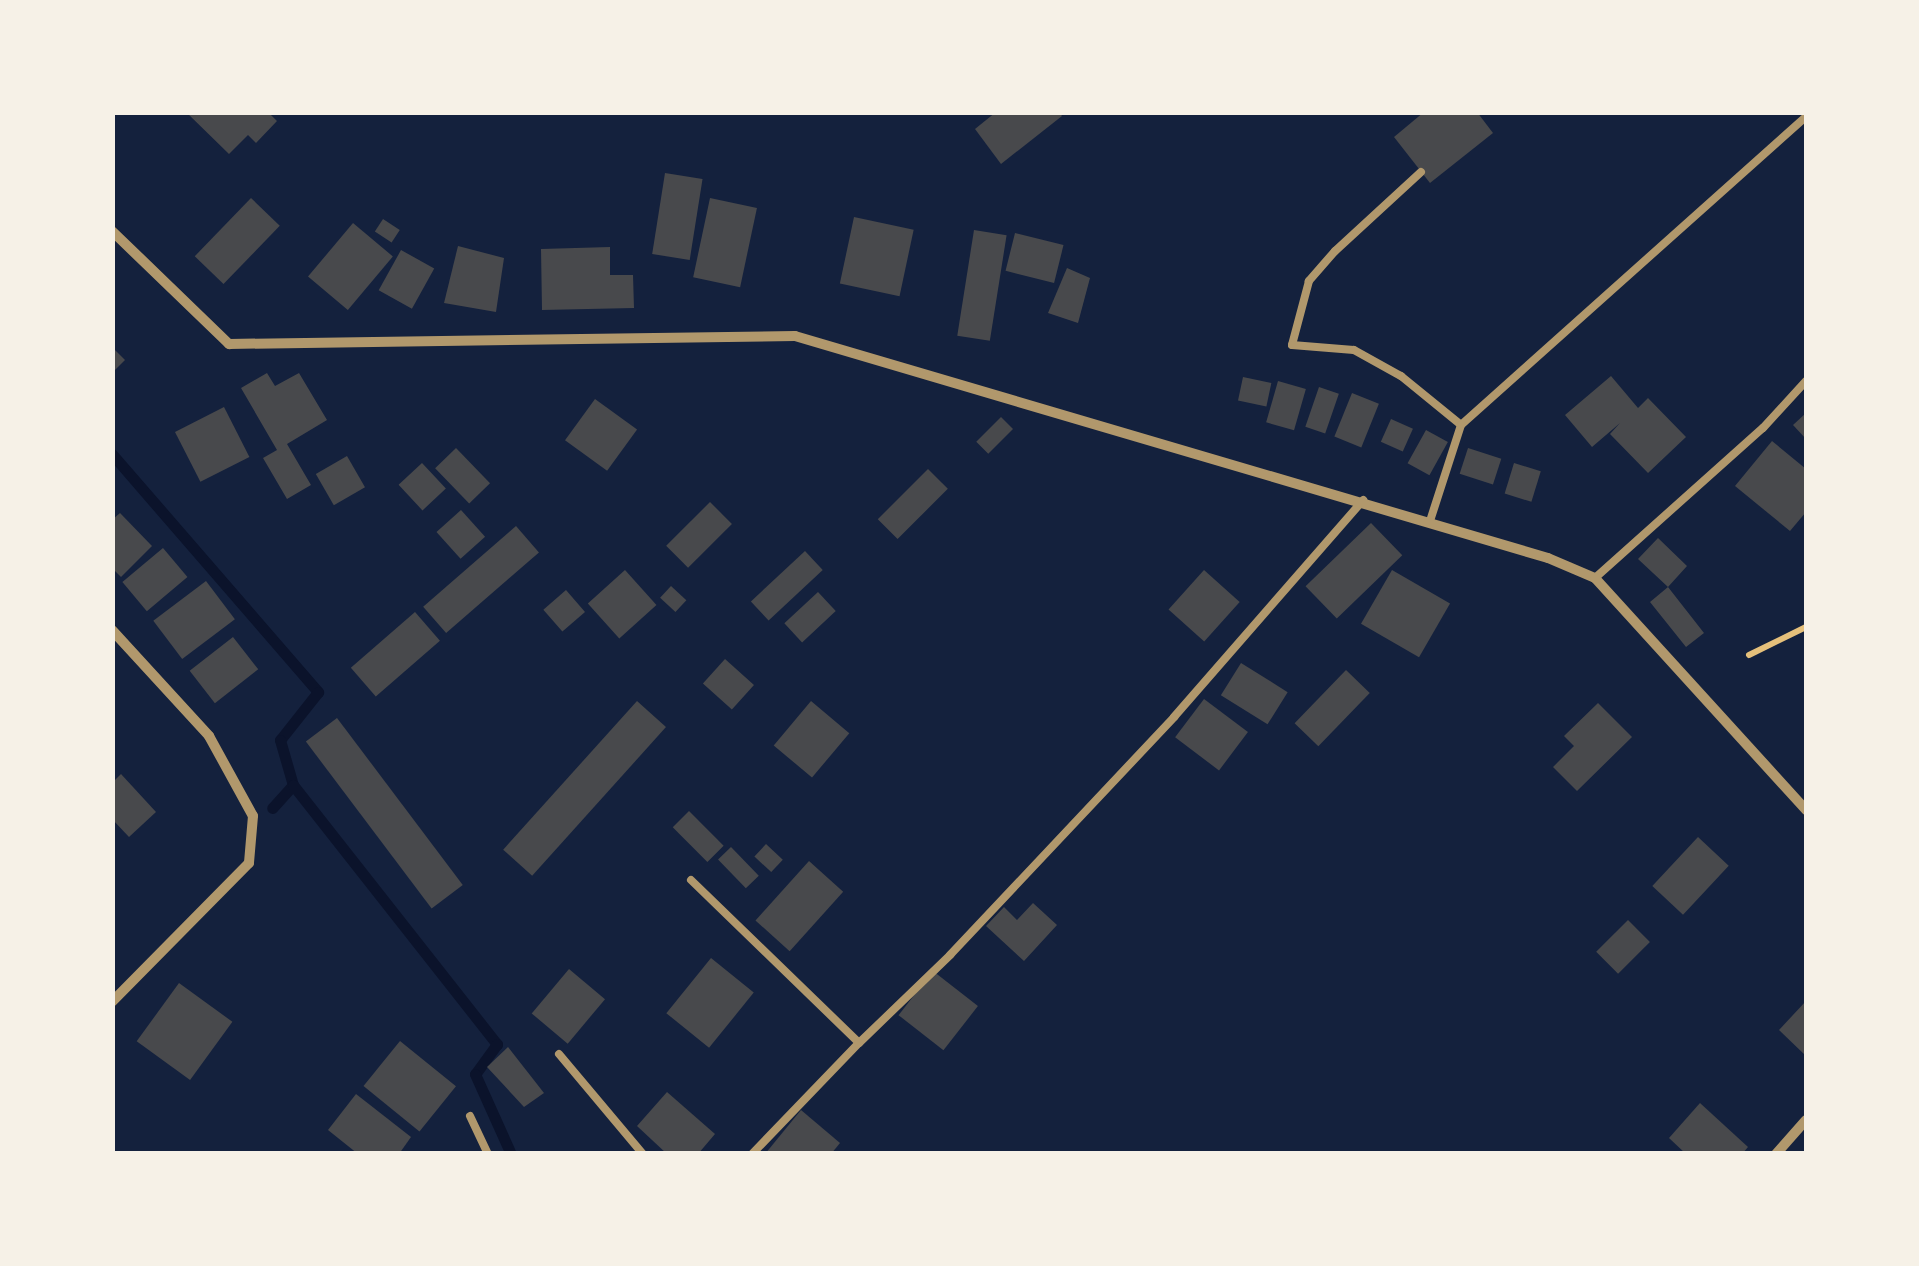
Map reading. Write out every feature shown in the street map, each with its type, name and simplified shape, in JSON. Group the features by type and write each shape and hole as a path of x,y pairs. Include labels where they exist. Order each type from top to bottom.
{"street":[{"path":"112,230 229,344 794,336 1363,500 1548,558 1595,578 1806,810"},
{"path":"112,630 209,736 252,816 249,864 112,1002"},
{"path":"1776,1154 1806,1120"}],"lane":[{"path":"1430,521 1462,425 1806,116"},
{"path":"1421,172 1348,238 1309,282 1292,345 1354,350 1402,376 1462,425"},
{"path":"1595,578 1764,428 1806,381"},
{"path":"752,1154 950,954 1174,716 1363,500"},
{"path":"691,880 859,1043"},
{"path":"559,1054 643,1154"},
{"path":"470,1116 488,1154"}],"path":[{"path":"1748,655 1806,627"}],"building":[{"path":"186,112 268,112 277,121 256,143 248,135 229,154"},
{"path":"996,112 1059,112 1062,116 1001,164 975,129"},
{"path":"1424,112 1477,112 1493,133 1430,183 1394,137"},
{"path":"665,173 703,179 690,260 652,254"},
{"path":"251,198 280,226 224,284 195,256"},
{"path":"710,198 757,208 740,287 693,277"},
{"path":"854,217 914,230 900,296 840,284"},
{"path":"383,219 400,230 392,242 375,232"},
{"path":"353,223 393,256 348,310 308,277"},
{"path":"974,230 1007,235 990,341 957,336"},
{"path":"1015,233 1064,245 1054,283 1006,271"},
{"path":"458,246 504,258 496,312 444,303"},
{"path":"610,247 610,275 633,275 634,308 542,310 541,249"},
{"path":"401,250 434,268 412,309 379,290"},
{"path":"1067,268 1090,278 1078,323 1048,313"},
{"path":"112,347 125,360 112,373"},
{"path":"267,373 275,386 299,373 327,420 287,444 311,485 287,499 263,458 277,450 241,388"},
{"path":"1611,376 1638,408 1648,398 1686,437 1648,473 1610,434 1620,423 1592,447 1565,415"},
{"path":"1243,377 1271,383 1266,407 1238,400"},
{"path":"1278,381 1306,389 1294,430 1266,422"},
{"path":"1319,387 1339,394 1325,434 1305,427"},
{"path":"1352,393 1379,404 1361,447 1334,437"},
{"path":"595,399 637,430 607,471 565,440"},
{"path":"224,407 249,457 200,482 175,432"},
{"path":"1806,413 1806,439 1793,425"},
{"path":"1001,417 1013,429 988,454 976,442"},
{"path":"1391,419 1413,429 1403,452 1381,442"},
{"path":"1426,430 1448,442 1429,475 1408,463"},
{"path":"1772,441 1806,469 1806,512 1790,531 1735,486"},
{"path":"456,448 490,483 469,503 435,468"},
{"path":"1468,448 1501,459 1493,484 1460,474"},
{"path":"347,456 365,487 334,505 316,474"},
{"path":"422,463 446,489 422,510 399,485"},
{"path":"1514,463 1541,471 1531,502 1505,494"},
{"path":"928,469 948,489 898,539 878,519"},
{"path":"710,502 732,524 688,568 666,546"},
{"path":"461,510 485,537 461,559 436,532"},
{"path":"120,513 152,546 121,577 112,568 112,520"},
{"path":"1371,523 1402,555 1337,619 1306,586"},
{"path":"516,526 539,552 446,633 423,607"},
{"path":"1658,538 1687,566 1668,587 1638,559"},
{"path":"163,548 187,577 147,611 122,582"},
{"path":"805,551 823,570 769,620 751,601"},
{"path":"625,570 656,605 619,638 588,603"},
{"path":"1204,570 1240,602 1204,642 1169,609"},
{"path":"1392,570 1450,604 1419,657 1361,624"},
{"path":"206,581 235,619 182,659 153,621"},
{"path":"671,586 686,600 675,612 660,598"},
{"path":"1668,587 1704,633 1686,647 1650,602"},
{"path":"566,590 585,612 562,632 543,610"},
{"path":"818,592 836,611 802,642 784,623"},
{"path":"415,612 440,641 376,696 351,668"},
{"path":"233,637 258,669 215,703 190,671"},
{"path":"725,659 754,685 732,710 703,684"},
{"path":"1241,663 1288,692 1268,724 1221,695"},
{"path":"1346,670 1370,693 1318,746 1295,723"},
{"path":"1204,699 1248,732 1219,770 1175,737"},
{"path":"637,701 666,727 532,876 503,850"},
{"path":"811,701 849,733 812,778 774,745"},
{"path":"1598,703 1632,737 1577,791 1553,767 1574,746 1564,736"},
{"path":"337,718 463,885 432,908 306,741"},
{"path":"121,774 156,812 129,837 112,819 112,783"},
{"path":"689,811 724,846 707,862 673,827"},
{"path":"1698,837 1729,866 1683,915 1652,886"},
{"path":"766,844 783,860 771,872 754,856"},
{"path":"731,847 759,876 746,888 718,860"},
{"path":"809,861 843,892 790,951 755,920"},
{"path":"1033,903 1057,925 1024,961 986,926 1004,907 1017,920"},
{"path":"1628,920 1650,942 1618,974 1596,952"},
{"path":"711,958 754,993 709,1048 666,1013"},
{"path":"569,969 605,999 568,1044 532,1013"},
{"path":"933,971 978,1006 943,1050 899,1015"},
{"path":"179,983 232,1022 190,1080 137,1041"},
{"path":"1806,1001 1806,1056 1779,1030"},
{"path":"400,1041 456,1086 419,1131 363,1086"},
{"path":"508,1047 544,1093 524,1107 487,1067"},
{"path":"667,1092 715,1134 698,1154 667,1154 637,1126"},
{"path":"356,1094 411,1137 399,1154 358,1154 328,1130"},
{"path":"1700,1103 1748,1147 1742,1154 1686,1154 1669,1138"},
{"path":"801,1110 840,1143 831,1154 765,1154"}],"waterway":[{"path":"112,454 318,692 280,740 293,785 272,808"},
{"path":"293,785 497,1044 475,1074 511,1154"}]}
